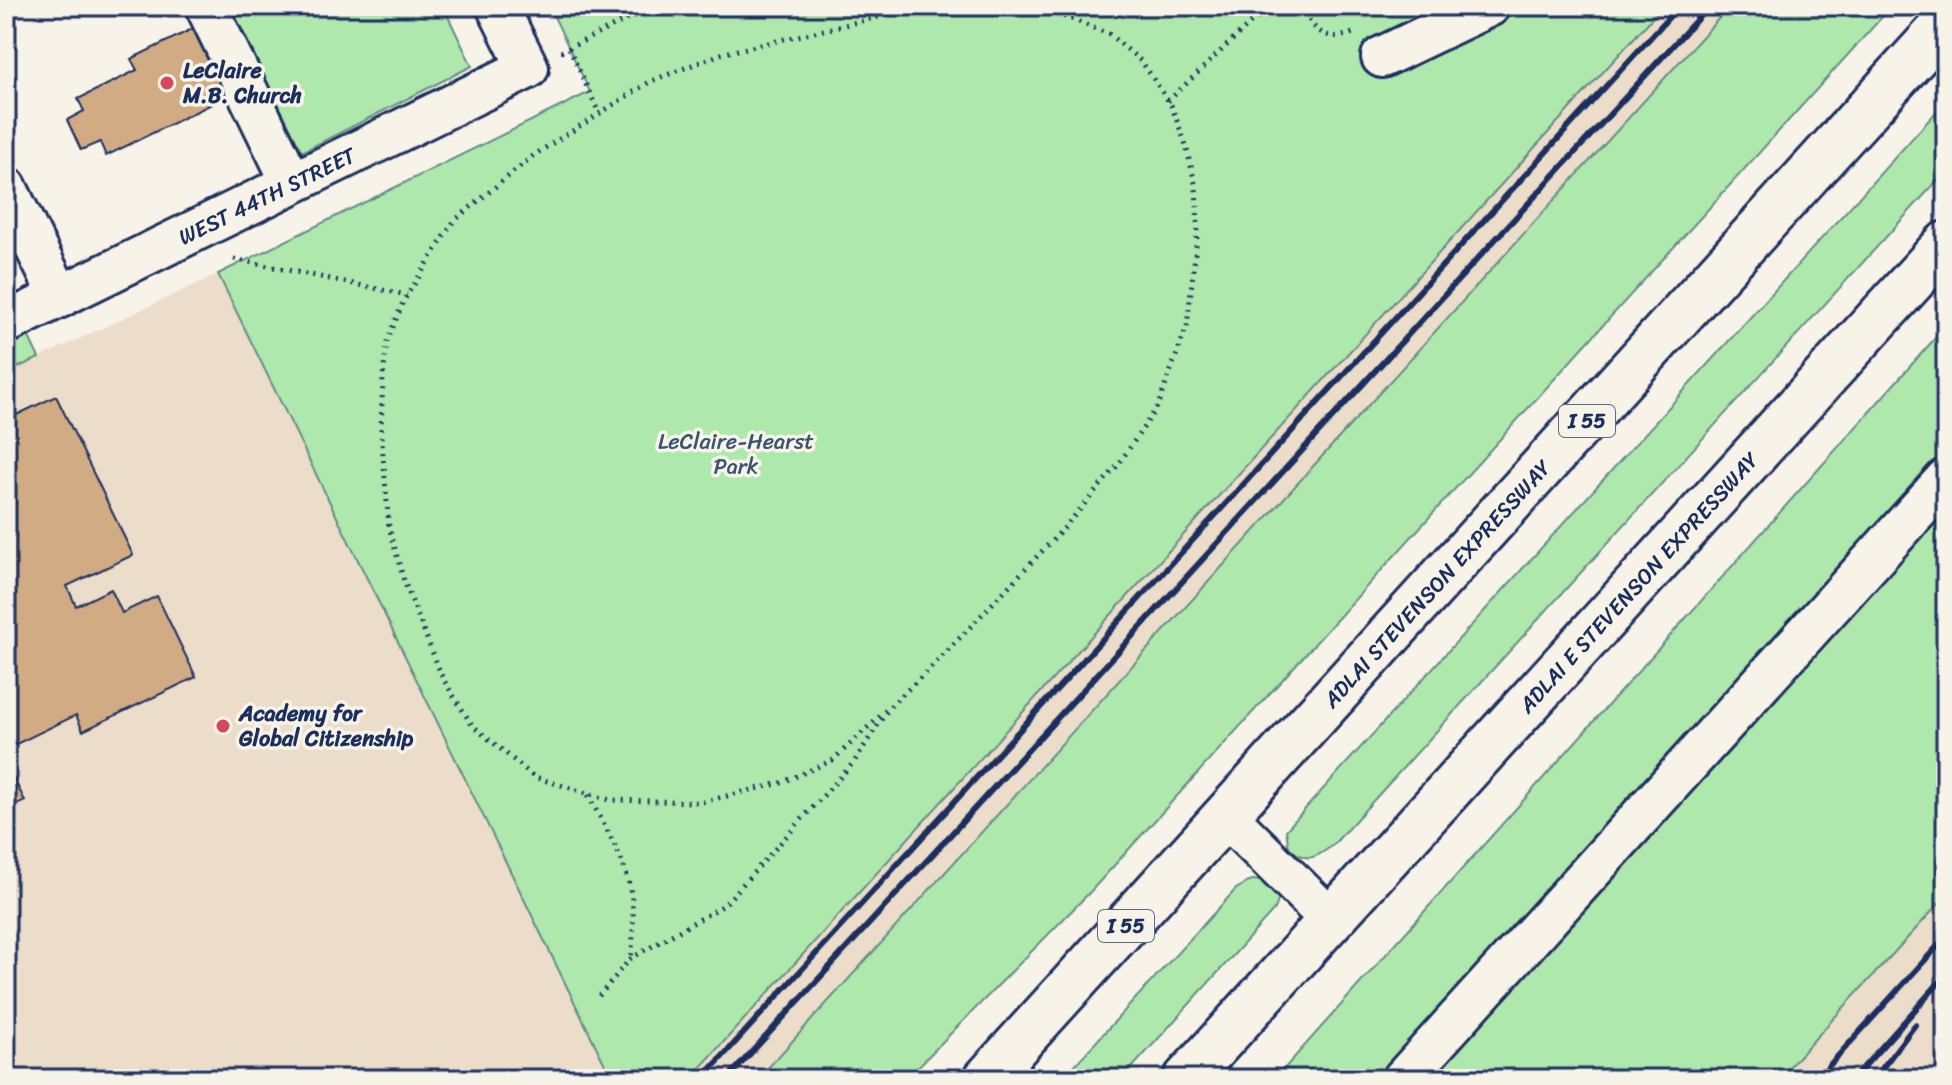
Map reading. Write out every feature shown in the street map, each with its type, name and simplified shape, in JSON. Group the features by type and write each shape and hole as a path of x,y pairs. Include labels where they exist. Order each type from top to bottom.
{"highway":[{"name":"ADLAI STEVENSON EXPRESSWAY","path":"1024,1036 1227,817 1946,23"},
{"name":"ADLAI E STEVENSON EXPRESSWAY","path":"1186,1079 1946,244"},
{"path":"977,1079 1024,1036"},
{"name":"I 55","path":"986,1079 1024,1036"}],"street":[{"path":"206,6 292,183"},
{"name":"WEST 44TH STREET","path":"6,323 528,68 497,6"},
{"path":"1370,44 1489,6"},
{"path":"6,187 60,297"},
{"path":"1403,1079 1946,479"},
{"path":"1227,817 1330,919"}],"path":[{"path":"599,113 569,48 654,6"},
{"path":"925,6 721,54 651,81 534,155 454,221 407,295 387,342 381,431 389,527 425,639 443,679 472,725 534,777 610,800 702,802 768,787 833,760 935,664 1064,528 1118,465 1158,406 1187,326 1198,228 1196,187 1185,142 1168,101 1142,62 1109,34 1066,17 1019,6"},
{"path":"1255,6 1259,15"},
{"path":"1168,101 1259,15 1277,6"},
{"path":"1301,6 1318,33 1370,44"},
{"path":"234,259 407,295"},
{"path":"599,996 630,959 724,905 854,762 892,704"},
{"path":"588,794 615,840 632,888 630,959"}],"shaded area":[{"path":"1663,6 1730,6 758,1079 690,1079"},
{"name":"Academy for Global Citizenship","path":"218,274 612,1079 6,1079 6,373"},
{"path":"1946,896 1946,1079 1778,1079"}],"green space":[{"path":"229,6 443,6 472,66 302,152"},
{"name":"LeClaire-Hearst Park","path":"549,6 1663,6 690,1079 612,1079 218,274 590,92"},
{"path":"1730,6 1892,6 1091,891 906,1079 758,1079"},
{"path":"1946,101 1946,171 1333,845 1311,857 1301,856 1289,848 1286,830"},
{"path":"6,289 39,358 6,373"},
{"path":"1946,326 1946,896 1778,1079 1275,1079"},
{"path":"1252,880 1269,884 1274,890 1279,898 1275,909 1122,1079 1062,1079 1236,889"}],"building":[{"name":"LeClaire M.B. Church","path":"196,27 230,95 106,156 100,142 81,150 67,120 84,111 78,99 137,70 131,59"},
{"path":"56,396 133,555 67,586 76,606 111,589 122,613 157,596 196,677 83,731 76,715 6,749 6,420"},
{"path":"6,763 25,801 6,810"}],"railway":[{"path":"702,1079 1679,6"},
{"path":"727,1079 1709,6"},
{"path":"1817,1079 1946,937"},
{"path":"1853,1079 1946,975"},
{"path":"1874,1079 1915,1025"}],"place":[{"name":"LeClaire M.B. Church","path":"167,83"},
{"name":"Academy for Global Citizenship","path":"223,726"}]}
